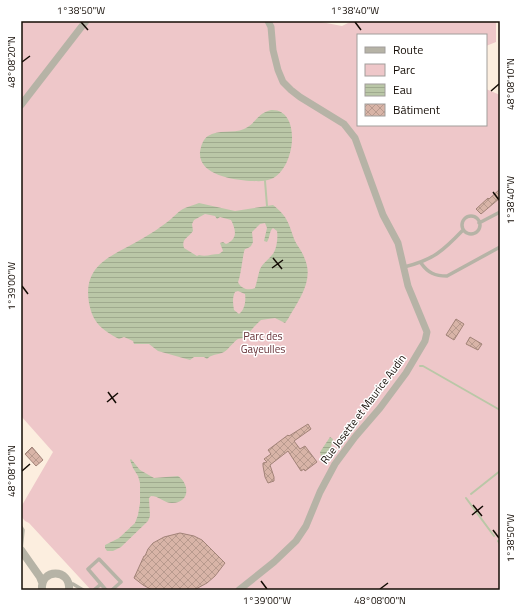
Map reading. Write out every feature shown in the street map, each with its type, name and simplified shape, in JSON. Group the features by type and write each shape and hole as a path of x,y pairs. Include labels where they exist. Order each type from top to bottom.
{"street":[{"path":"21,105 86,21"},
{"name":"Rue Josette et Maurice Audin","path":"239,590 274,562 296,541 306,526 320,492 334,464 406,372 425,341 427,332 408,286 398,243 384,215 355,138 344,124 300,97 283,82 273,50 271,23"},
{"path":"21,550 49,575"},
{"path":"21,550 40,577 42,586"},
{"path":"42,586 49,575 56,574 62,575 66,579 69,587"}],"lane":[{"path":"479,222 499,214"},
{"path":"466,217 474,217 479,222 479,229 475,233 468,234 463,230 463,220 466,217"},
{"path":"404,267 430,259 463,230"},
{"path":"421,263 431,274 447,276 500,247"},
{"path":"21,527 23,530 21,550"},
{"path":"106,590 88,570 100,558 121,582 112,590"},
{"path":"69,587 73,584 83,590"},
{"path":"94,590 101,584"}],"green space":[{"name":"Parc des Gayeulles","path":"21,21 316,21 342,26 352,21 496,21 496,42 487,46 487,34 357,34 357,126 487,126 487,89 500,95 500,590 91,590 21,516 21,507 53,452 21,416"}],"water":[{"path":"271,110 281,112 288,119 291,128 292,140 290,152 286,164 279,173 266,181 243,180 218,175 210,171 205,166 201,160 200,152 202,143 206,137 216,133 244,129 259,116"},
{"path":"199,203 235,211 273,205 282,214 287,221 295,241 303,255 307,265 308,274 301,297 288,319 285,323 275,318 261,320 244,338 236,340 224,352 210,356 207,359 204,357 194,357 190,360 158,351 149,344 134,344 133,341 124,337 119,339 107,332 96,321 89,303 88,289 96,268 113,255 156,230 182,209","holes":["205,214 215,216 217,219 220,217 231,220 235,234 233,240 230,242 226,244 223,242 220,243 223,251 219,254 197,256 184,248 183,243 193,231 192,224 194,220","265,223 267,228 264,241 267,242 273,228 277,231 277,243 274,253 260,269 255,288 243,288 238,282 243,255 245,249 251,246 253,242 252,232 260,224","238,291 245,294 245,305 239,314 234,310 233,299 235,292"]},
{"path":"330,437 333,439 328,459 324,464 320,452"},
{"path":"131,459 140,470 154,478 178,476 185,484 185,497 178,502 172,503 151,496 149,498 150,516 148,521 121,547 113,551 107,551 105,545 119,538 135,523 138,515 140,503 140,483 130,460"}],"building":[{"path":"500,189 500,198 481,214 476,209"},
{"path":"456,319 464,324 454,340 446,335"},
{"path":"470,337 482,344 478,350 466,344"},
{"path":"308,424 311,429 294,441 300,449 305,446 317,462 305,471 304,469 301,471 288,451 270,465 274,481 268,483 265,477 263,463 267,462 264,459 271,454 268,450 288,435 289,436"},
{"path":"32,447 43,460 36,466 25,454"},
{"path":"180,533 194,536 202,540 225,563 215,576 207,583 194,590 152,590 134,578 144,556 153,543 164,537"}],"waterway":[{"path":"265,181 267,206"},
{"path":"420,366 423,366 500,410"},
{"path":"471,494 500,471"},
{"path":"466,498 494,536"}]}
